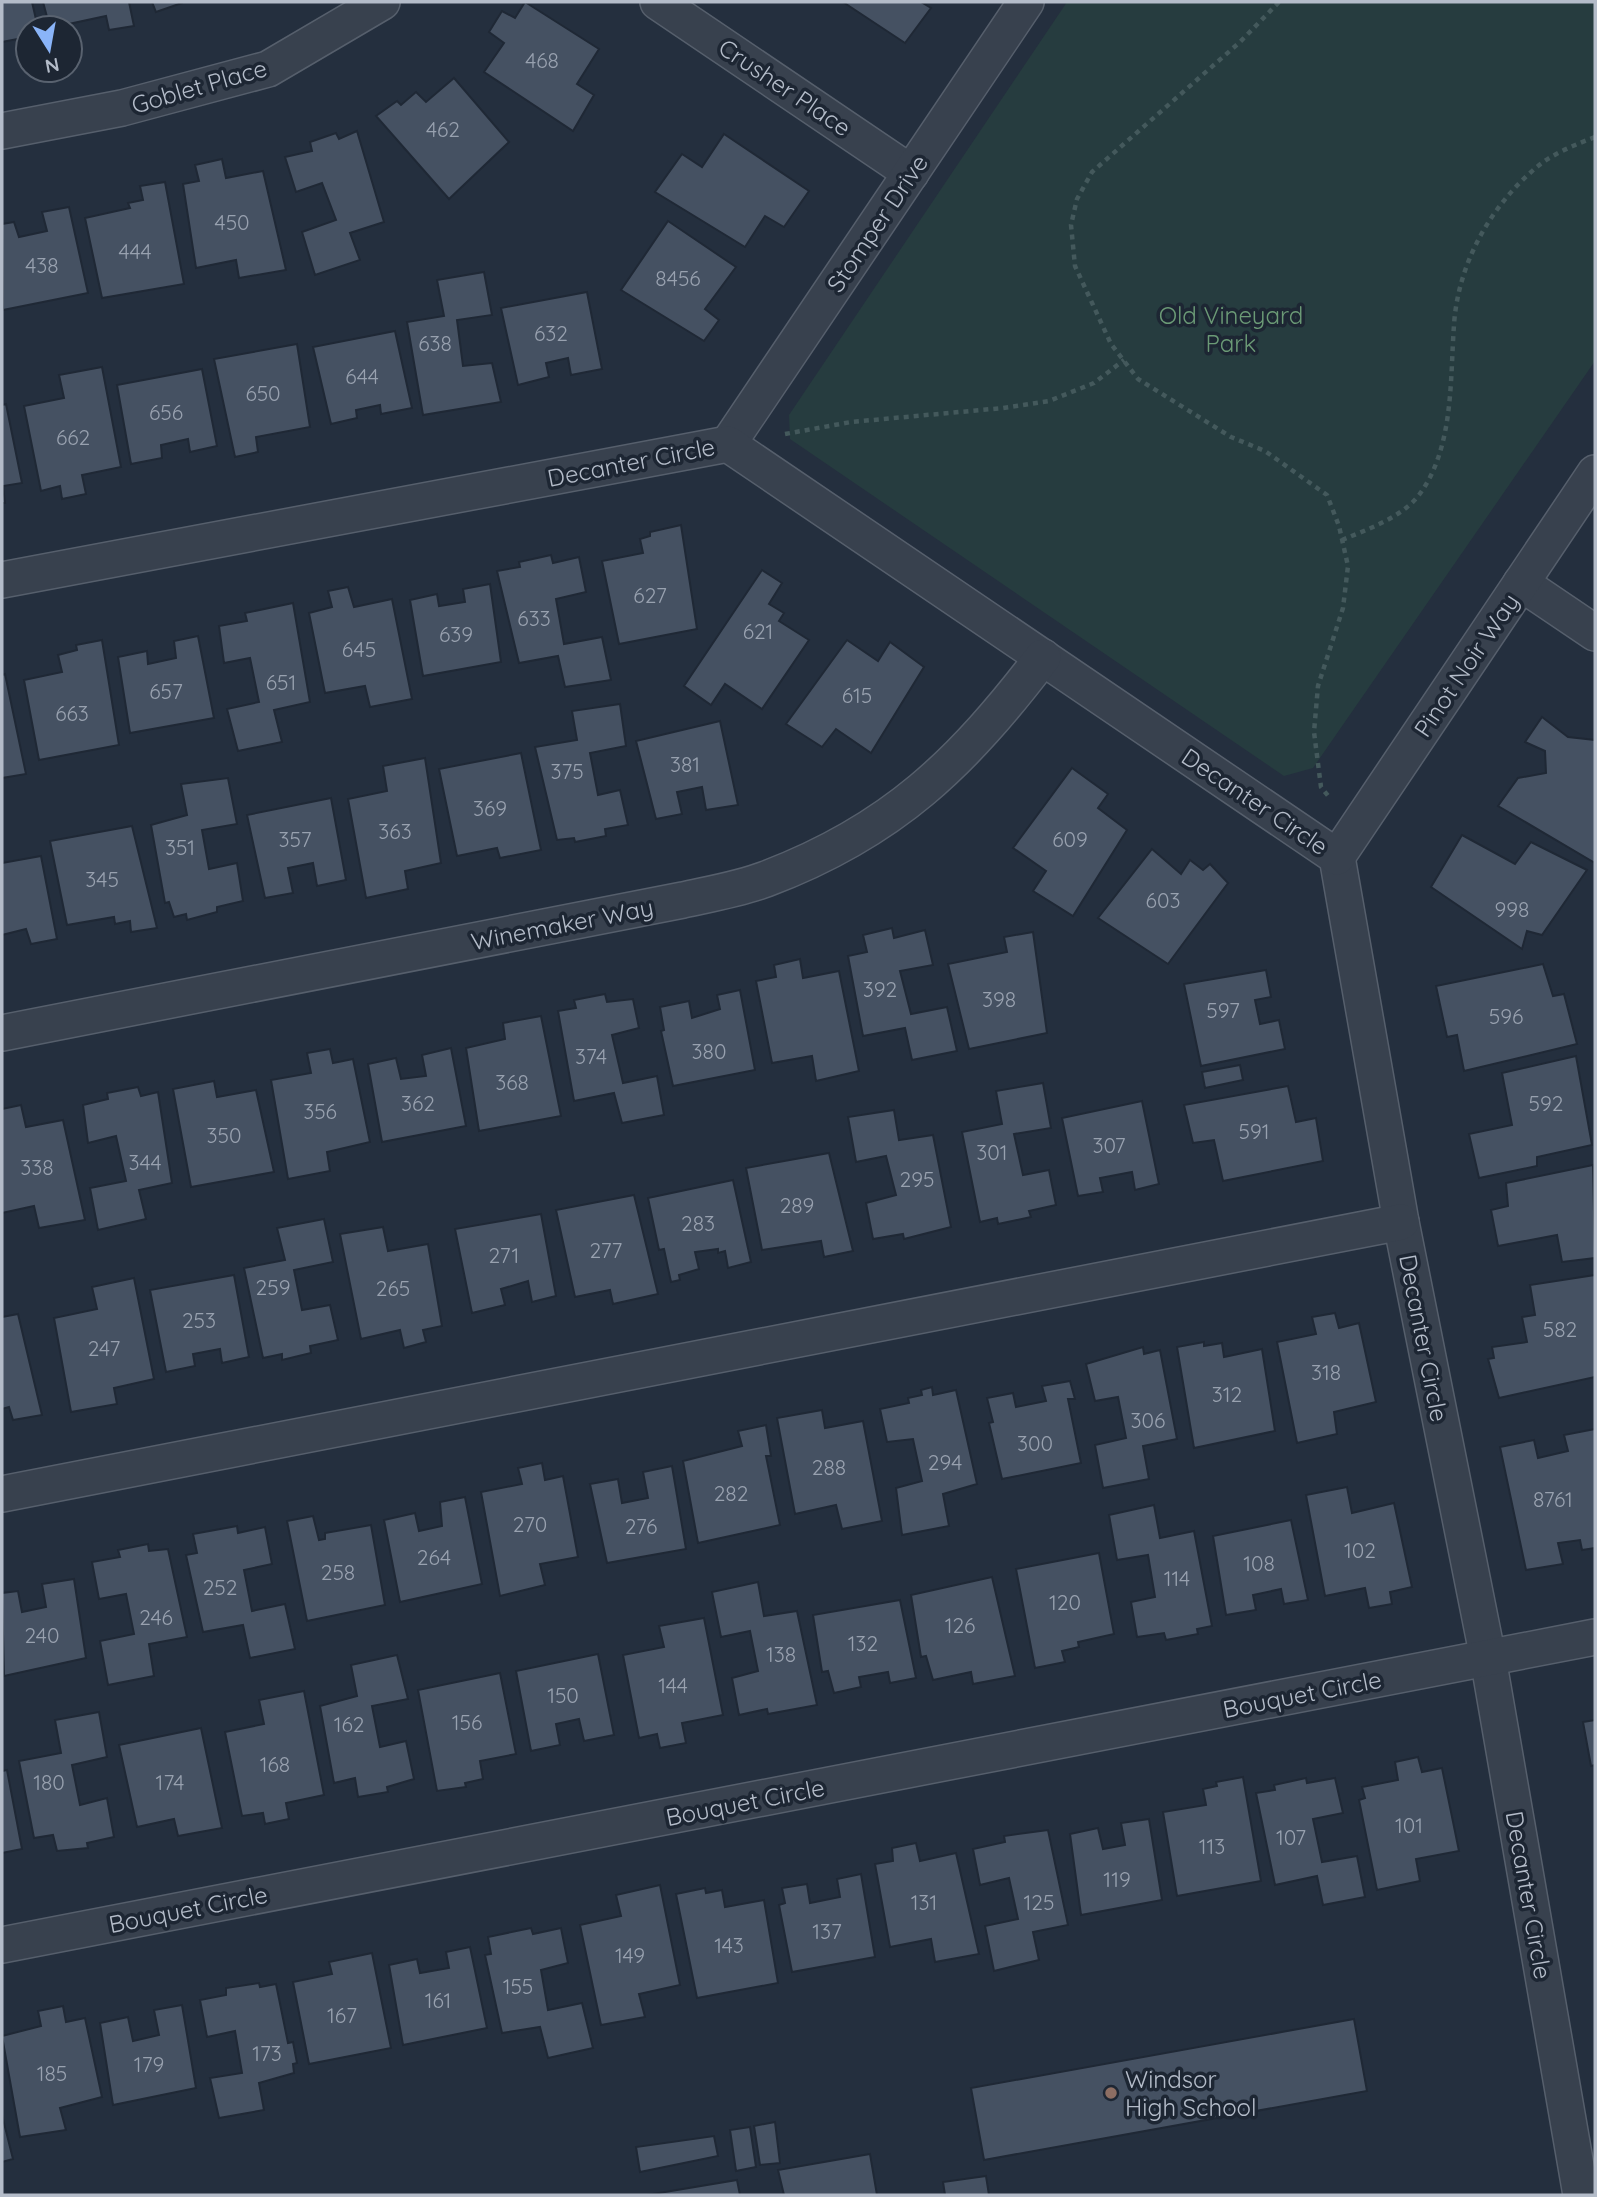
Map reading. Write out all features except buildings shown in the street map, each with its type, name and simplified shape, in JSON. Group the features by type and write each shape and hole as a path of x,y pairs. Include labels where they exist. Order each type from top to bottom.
{"street":[{"name":"Goblet Place","path":"2,131 122,108 268,69 382,2"},
{"name":"Crusher Place","path":"658,2 911,173"},
{"name":"Stomper Drive","path":"734,448 911,173 1027,2"},
{"name":"Decanter Circle","path":"2,580 734,448 1043,657 1346,844 1401,1222 1488,1658 1581,2195"},
{"name":"Pinot Noir Way","path":"1346,844 1595,473"},
{"path":"1521,583 1595,633"},
{"name":"Winemaker Way","path":"2,1033 683,900 763,880 827,853 886,820 940,776 1007,704 1043,657"},
{"path":"2,1494 1401,1222"},
{"name":"Bouquet Circle","path":"2,1945 1595,1637"}],"path":[{"path":"1279,2 1240,42 1092,172 1077,199 1071,225 1075,266 1111,344 1138,379 1231,437 1265,451 1327,495 1349,566 1343,608 1318,686 1314,732 1321,787 1346,844"},
{"path":"1342,540 1386,522 1419,496 1434,466 1443,438 1452,385 1460,279 1479,237 1509,196 1540,164 1595,137"},
{"path":"734,448 790,432 851,422 1003,408 1049,401 1094,383 1124,360"}],"green space":[{"name":"Old Vineyard Park","path":"1067,2 1595,2 1595,361 1313,768 1284,776 790,439 789,415"}],"place":[{"name":"Windsor High School","path":"1111,2093"}]}
